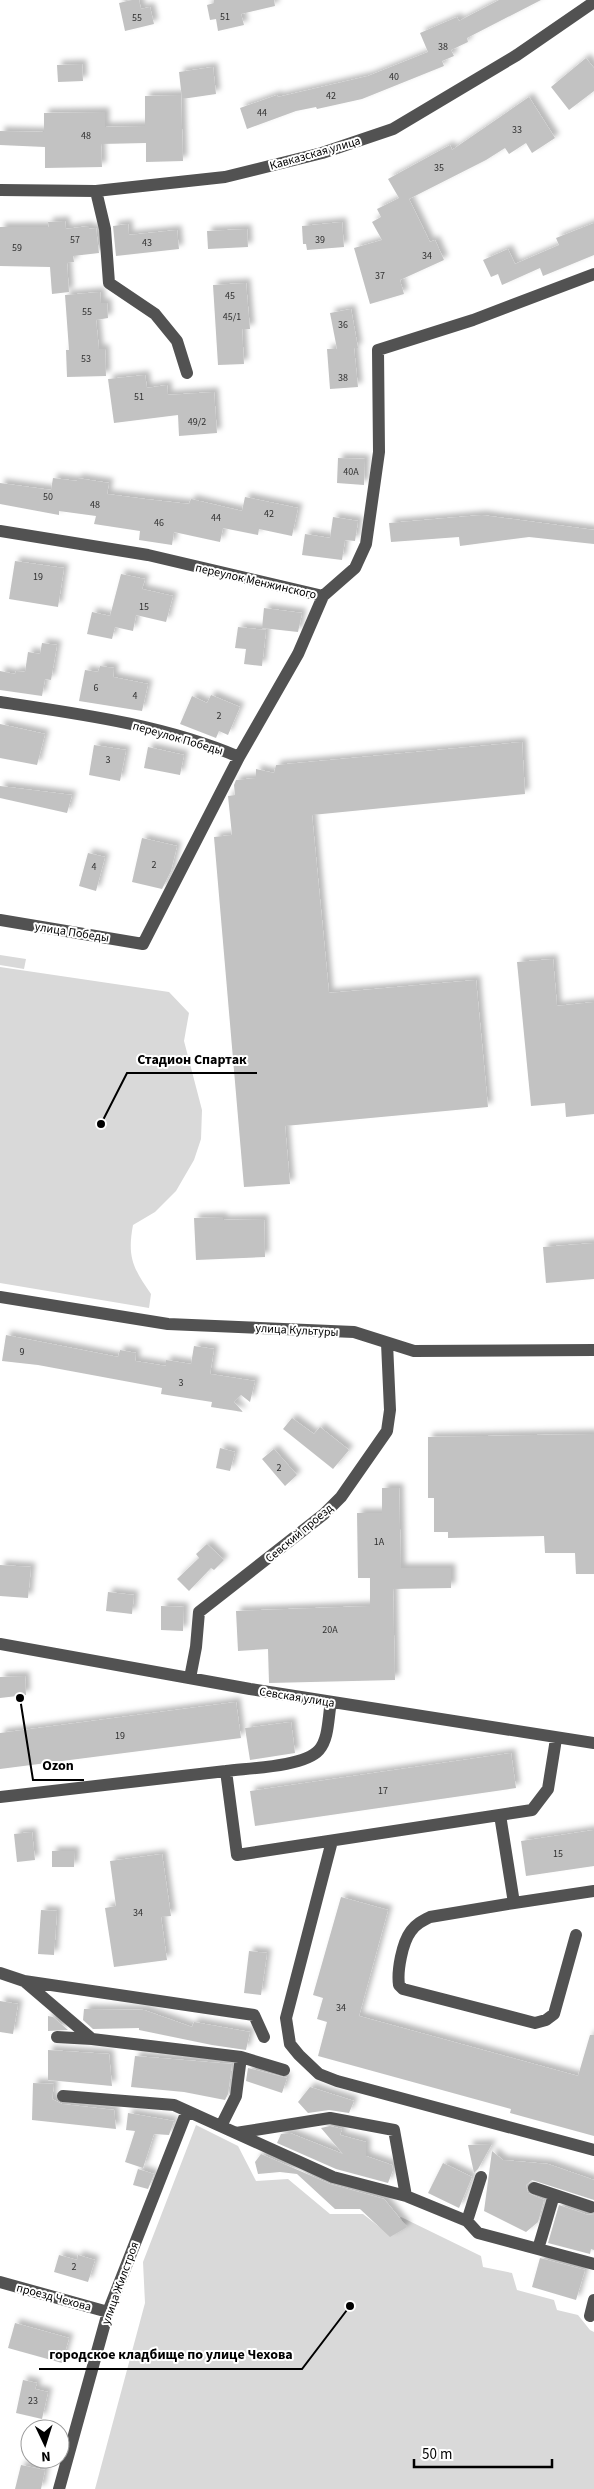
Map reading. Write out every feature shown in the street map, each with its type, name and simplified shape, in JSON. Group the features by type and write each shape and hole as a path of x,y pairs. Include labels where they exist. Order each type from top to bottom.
{"street":[{"name":"Кавказская улица","path":"0,190 96,191 225,178 322,153 393,129 516,55 594,2"},
{"path":"96,191 105,229 109,283 155,314 177,341 187,373"},
{"name":"переулок Менжинского","path":"0,531 148,555 323,596 355,568 366,544 379,452 378,350 473,320 594,274"},
{"path":"239,757 298,654 323,596"},
{"name":"переулок Победы","path":"0,702 69,712 160,730 216,747 239,757 143,944"},
{"name":"улица Победы","path":"0,920 143,944"},
{"name":"улица Культуры","path":"0,1296 168,1324 354,1332 414,1351 594,1350"},
{"name":"Севский проезд","path":"190,1678 196,1647 199,1612 268,1559 335,1503 387,1431 390,1400 387,1343"},
{"name":"Севская улица","path":"0,1644 331,1702 556,1739 594,1743"},
{"path":"0,1797 226,1772 298,1761 319,1751 325,1740 331,1702"},
{"path":"226,1772 237,1855 532,1810 542,1800 548,1789 556,1739"},
{"path":"500,1815 514,1902"},
{"path":"332,1841 288,2004 287,2033 290,2044 299,2055 320,2074 337,2080 594,2150"},
{"path":"576,1934 554,2014 546,2020 535,2023 403,1989 398,1985 409,1933 418,1924 430,1917 514,1902 594,1891"},
{"path":"0,1973 24,1980 254,2015 264,2037"},
{"path":"24,1980 92,2039"},
{"path":"57,2037 92,2039 241,2057 284,2070"},
{"path":"221,2126 236,2096 241,2057"},
{"path":"63,2096 174,2105 333,2177 406,2196 467,2221 478,2233 594,2264"},
{"name":"улица Жилстроя","path":"59,2489 108,2312 187,2110"},
{"path":"236,2133 330,2118 394,2130 406,2196"},
{"path":"467,2221 481,2177"},
{"path":"534,2188 591,2207"},
{"path":"538,2248 554,2195"},
{"name":"проезд Чехова","path":"0,2282 108,2312"},
{"path":"590,2316 594,2300"}],"shaded area":[{"path":"0,955 26,959 24,969 0,965"},
{"path":"0,967 169,992 189,1013 184,1041 202,1110 201,1139 194,1160 176,1191 155,1212 133,1225 131,1254 140,1277 151,1294 149,1308 0,1283"},
{"path":"196,2125 238,2146 256,2181 288,2179 330,2214 363,2214 382,2229 401,2217 481,2256 483,2267 512,2273 517,2290 554,2300 557,2310 578,2315 590,2330 594,2332 594,2489 95,2489 145,2303 143,2262"}],"building":[{"path":"139,0 141,9 150,7 154,24 125,31 119,3"},
{"path":"214,0 274,0 275,6 241,14 244,25 218,31 216,19 210,20 207,5 214,3"},
{"path":"499,0 541,0 467,38 468,42 451,50 454,56 442,61 444,66 362,99 317,109 316,107 296,111 247,129 240,108 277,95 278,97 368,76 428,52 420,33 457,17 459,21"},
{"path":"586,58 594,68 594,91 569,110 551,87"},
{"path":"82,64 83,81 58,82 57,65"},
{"path":"213,67 216,94 182,99 179,72"},
{"path":"181,95 183,161 146,162 146,143 101,144 102,167 45,168 45,147 0,145 0,131 44,132 44,113 105,112 105,127 145,126 145,96"},
{"path":"529,97 555,138 532,153 526,143 509,154 505,148 486,160 409,199 430,242 435,240 444,260 400,280 404,294 370,304 354,248 382,240 372,222 381,217 377,209 399,198 388,179 450,145 452,150"},
{"path":"65,221 66,229 89,226 89,229 96,228 99,253 73,256 74,262 67,263 69,292 52,294 50,267 0,266 0,227 49,227 48,222"},
{"path":"342,222 344,247 307,250 306,244 303,244 302,226"},
{"path":"594,223 594,255 543,276 540,268 502,285 498,274 491,277 483,260 508,249 515,264 559,245 556,238"},
{"path":"128,224 129,235 177,230 179,249 116,256 113,226"},
{"path":"247,229 248,247 208,249 207,231"},
{"path":"246,283 250,329 242,329 244,364 218,365 213,285"},
{"path":"100,292 101,303 107,303 108,318 96,320 99,349 105,349 106,376 67,377 66,350 69,350 65,295"},
{"path":"351,309 358,348 354,348 358,387 330,389 327,349 337,349 330,313"},
{"path":"145,375 147,388 167,385 168,395 214,392 217,433 179,436 178,415 114,423 108,379"},
{"path":"338,458 365,459 364,485 337,483"},
{"path":"53,478 77,481 77,478 109,483 107,494 189,504 191,499 242,511 245,497 298,508 292,536 259,529 258,535 223,528 220,542 174,532 172,545 139,540 140,531 94,524 96,516 59,511 59,515 0,504 0,483 51,490"},
{"path":"482,515 594,530 594,544 529,537 460,546 459,537 391,542 389,523"},
{"path":"333,517 358,521 355,541 345,540 342,560 302,555 305,534 330,538"},
{"path":"15,561 64,568 58,607 9,599"},
{"path":"121,574 145,579 142,589 173,596 166,622 136,615 133,631 115,627 112,639 87,634 92,612 110,616"},
{"path":"264,608 302,613 298,632 262,628"},
{"path":"238,627 266,630 262,666 244,664 246,649 235,648"},
{"path":"42,643 57,645 51,680 45,679 42,696 0,690 0,671 15,674 16,671 25,672 28,652 40,654"},
{"path":"100,666 114,668 113,677 148,684 142,711 79,701 85,670 98,672"},
{"path":"211,695 240,707 228,735 219,731 216,738 180,724 192,696 207,703"},
{"path":"0,724 45,734 37,765 0,758"},
{"path":"522,742 525,794 312,815 329,993 476,980 488,1107 285,1126 290,1184 244,1187 214,837 232,835 228,796 235,795 234,785 236,780 256,778 256,769 274,773 276,765"},
{"path":"94,745 126,750 120,781 89,775"},
{"path":"148,747 184,755 180,775 144,768"},
{"path":"0,786 72,795 67,813 0,798"},
{"path":"142,838 177,846 171,871 162,889 132,882"},
{"path":"88,853 105,857 96,891 79,886"},
{"path":"553,959 557,1006 594,1002 594,1114 566,1117 565,1103 531,1106 517,962"},
{"path":"223,1217 223,1220 264,1219 265,1257 196,1260 194,1218"},
{"path":"594,1243 594,1279 546,1283 543,1247"},
{"path":"6,1335 118,1357 120,1350 136,1353 135,1361 166,1366 166,1360 191,1364 194,1346 214,1349 210,1374 255,1381 250,1402 241,1395 234,1402 243,1412 211,1407 212,1402 161,1394 162,1388 38,1365 2,1361"},
{"path":"292,1418 314,1434 320,1427 349,1450 333,1469 283,1429"},
{"path":"594,1434 594,1574 576,1574 575,1553 545,1553 544,1536 448,1538 448,1532 434,1532 434,1498 428,1498 428,1437"},
{"path":"220,1448 235,1452 230,1471 216,1468"},
{"path":"274,1449 297,1475 285,1486 262,1459"},
{"path":"382,1488 399,1488 401,1568 451,1568 451,1588 393,1589 395,1680 269,1683 268,1649 238,1651 236,1611 370,1606 370,1578 358,1578 357,1513 382,1513"},
{"path":"207,1544 224,1560 214,1570 211,1568 189,1591 177,1579 199,1558 196,1554"},
{"path":"0,1565 31,1567 28,1598 0,1596"},
{"path":"108,1592 134,1595 132,1614 106,1611"},
{"path":"161,1606 184,1607 183,1631 161,1630"},
{"path":"25,1676 26,1695 0,1698 0,1677"},
{"path":"236,1702 241,1738 0,1769 0,1733"},
{"path":"291,1722 295,1753 250,1760 245,1728"},
{"path":"511,1753 516,1788 255,1826 250,1791"},
{"path":"594,1830 594,1866 526,1876 521,1841"},
{"path":"32,1832 35,1860 17,1862 14,1834"},
{"path":"52,1851 75,1851 74,1867 52,1867"},
{"path":"162,1854 171,1916 161,1917 167,1960 114,1967 105,1908 116,1906 110,1861"},
{"path":"341,1897 388,1910 359,2016 578,2076 590,2035 594,2035 594,2136 510,2113 511,2109 318,2056 327,2022 317,2019 323,1998 313,1995"},
{"path":"41,1910 57,1911 54,1955 38,1954"},
{"path":"249,1951 267,1953 261,1995 244,1993"},
{"path":"0,2001 18,2004 13,2034 0,2032"},
{"path":"84,2009 144,2010 192,2027 194,2022 250,2032 246,2050 139,2030 139,2028 93,2029 83,2020"},
{"path":"48,2016 53,2017 68,2030 48,2031"},
{"path":"48,2050 109,2054 112,2086 48,2080"},
{"path":"135,2056 232,2064 228,2094 225,2100 184,2092 131,2087"},
{"path":"248,2068 287,2078 282,2093 246,2081"},
{"path":"33,2083 54,2084 52,2099 62,2104 114,2110 116,2129 32,2120"},
{"path":"310,2087 354,2101 349,2113 329,2110 308,2113 298,2102"},
{"path":"128,2113 174,2121 169,2135 154,2134 143,2168 125,2162 135,2131 126,2130"},
{"path":"330,2126 342,2129 340,2135 366,2142 366,2156 392,2165 393,2170 388,2183 336,2169 277,2143 281,2134 290,2133 343,2154 321,2128"},
{"path":"492,2144 478,2169 474,2173 468,2145"},
{"path":"492,2151 503,2160 548,2164 594,2180 594,2200 532,2180 526,2185 528,2193 544,2200 538,2222 526,2232 484,2211"},
{"path":"261,2154 330,2184 384,2199 407,2227 390,2237 360,2209 335,2209 297,2174 280,2172 258,2174 255,2162"},
{"path":"443,2163 472,2177 459,2208 428,2193"},
{"path":"138,2169 154,2174 148,2189 133,2185"},
{"path":"559,2205 588,2215 594,2214 594,2250 591,2249 590,2254 548,2243"},
{"path":"59,2255 77,2260 78,2255 95,2260 88,2282 54,2272"},
{"path":"540,2258 585,2270 576,2300 532,2287"},
{"path":"15,2323 69,2338 62,2363 8,2348"},
{"path":"23,2380 37,2383 35,2389 48,2392 42,2419 16,2413"},
{"path":"20,2469 45,2470 41,2489 15,2489"}],"place":[{"name":"Стадион Спартак","path":"101,1124"},
{"name":"Ozon","path":"20,1698"},
{"name":"городское кладбище по улице Чехова","path":"350,2306"}]}
